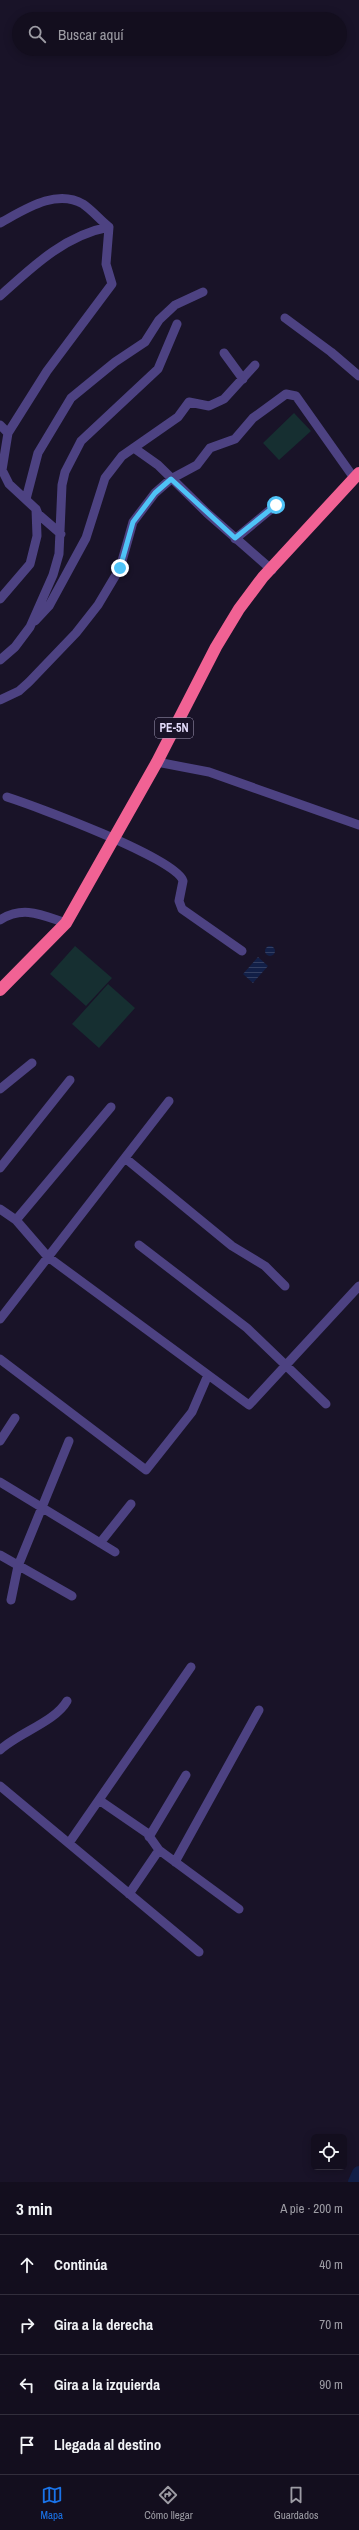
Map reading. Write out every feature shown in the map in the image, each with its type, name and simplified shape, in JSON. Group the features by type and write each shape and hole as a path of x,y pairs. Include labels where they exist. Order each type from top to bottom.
{"highway":[{"name":"PE-5N","path":"0,990 66,923 157,762 216,647 239,609 263,577 272,570 356,475"}],"street":[{"path":"0,223 29,207 60,197 82,204 109,227"},
{"path":"0,296 49,253 90,230 109,227"},
{"path":"0,469 8,432 47,371 112,284 106,264 109,227"},
{"path":"26,500 38,453 71,398 115,362 146,342 159,320 175,305 203,292"},
{"path":"285,318 331,352 359,376"},
{"path":"30,626 57,564 61,534 62,485 66,472 81,441 158,369 177,324"},
{"path":"224,353 243,379"},
{"path":"0,660 15,647 30,626 49,606 86,538 105,478 122,456 178,416 189,402 209,406 224,399 255,365"},
{"path":"0,700 19,690 29,682 76,633 98,605 120,568 133,522 155,493 171,479 197,465 210,448 235,439 253,418 286,394 292,394 298,399 356,475"},
{"path":"0,425 8,432"},
{"path":"134,448 152,460 235,538 272,570"},
{"path":"2,457 2,470 9,484 36,508 38,514 61,534"},
{"path":"235,538 276,505"},
{"path":"0,599 30,564 37,536 36,508"},
{"path":"157,762 209,772 359,825"},
{"path":"7,797 70,819 113,840 132,847 178,874 183,882 179,901 182,909 242,951"},
{"path":"0,920 10,914 31,911 66,923"},
{"path":"0,1089 32,1063"},
{"path":"0,1168 70,1080"},
{"path":"0,1319 169,1101"},
{"path":"16,1220 111,1107"},
{"path":"125,1158 232,1246 265,1266 285,1286"},
{"path":"0,1209 16,1220 48,1257 249,1405 359,1286"},
{"path":"139,1245 246,1328 286,1364 326,1404"},
{"path":"0,1359 146,1470 192,1412 208,1375"},
{"path":"0,1441 15,1418"},
{"path":"11,1600 18,1566 41,1506 69,1441"},
{"path":"0,1482 115,1552"},
{"path":"100,1543 131,1504"},
{"path":"0,1555 72,1596"},
{"path":"69,1843 191,1667"},
{"path":"0,1750 13,1739 60,1711 67,1701"},
{"path":"175,1862 259,1710"},
{"path":"149,1837 186,1775"},
{"path":"0,1786 199,1952"},
{"path":"99,1800 149,1837 159,1850 239,1909"},
{"path":"129,1894 159,1850"}],"green space":[{"path":"294,413 311,431 279,460 263,443"},
{"path":"75,946 112,978 86,1006 50,974"},
{"path":"108,984 135,1008 99,1048 72,1024"}],"water":[{"path":"270,946 275,951 270,956 265,951"},
{"path":"258,957 268,966 253,983 243,974"}],"waterway":[{"path":"355,2182 359,2173"}],"route":[{"path":"120,568 133,522 155,493 171,479 235,538 276,505"}]}
